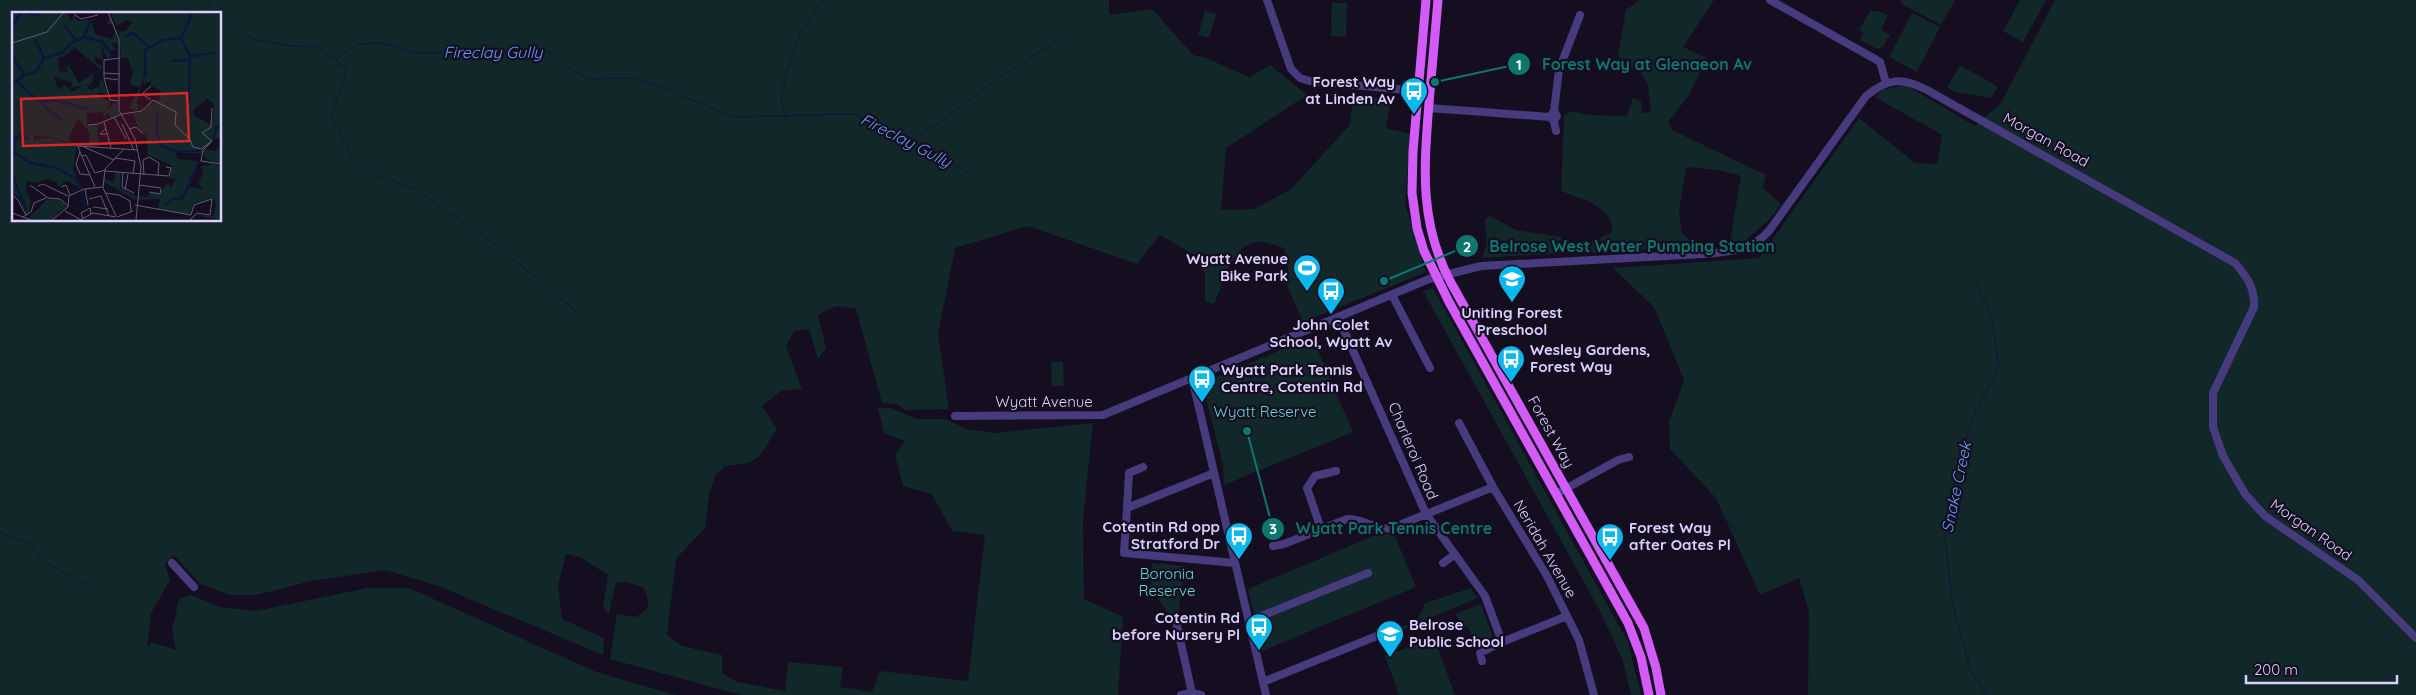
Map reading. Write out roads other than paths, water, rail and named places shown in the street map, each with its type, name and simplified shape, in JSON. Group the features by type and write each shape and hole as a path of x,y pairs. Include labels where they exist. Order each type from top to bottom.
{"main road":[{"name":"Forest Way","path":"1426,0 1413,151 1412,186 1415,213 1424,251 1435,277 1628,623 1641,657 1649,695"},
{"name":"Forest Way","path":"1438,0 1424,171 1426,201 1434,241 1446,273 1644,628 1656,668 1661,695"},
{"path":"1413,151 1418,140 1421,115 1423,110 1429,108 1423,102 1424,66 1421,56"}],"street":[{"path":"1267,0 1291,69 1300,78 1314,82 1418,91"},
{"path":"1435,277 1481,266 1736,251 1750,246 1769,231 1866,96 1886,83 1880,62 1770,0"},
{"path":"1556,131 1553,116 1559,70 1580,15"},
{"name":"Morgan Road","path":"1886,83 1904,81 1928,90 2235,263 2251,284 2255,296 2254,307 2213,393 2213,427 2223,456 2244,494 2265,516 2358,580 2416,638"},
{"path":"1429,108 1553,116"},
{"name":"Wyatt Avenue","path":"955,416 1096,416 1435,277"},
{"path":"1392,295 1430,368"},
{"name":"Charleroi Road","path":"1338,317 1426,514 1485,596 1502,642"},
{"path":"1192,378 1266,694 1256,695"},
{"name":"Neridah Avenue","path":"1459,423 1493,487 1547,576 1568,616 1579,640 1594,695"},
{"path":"1556,494 1618,460 1629,457"},
{"path":"1143,467 1129,473 1124,553 1235,563"},
{"path":"1322,529 1307,488 1315,476 1336,471"},
{"path":"1127,508 1214,473"},
{"path":"1273,546 1352,519 1379,528 1389,529 1493,487"},
{"path":"1443,563 1454,555"},
{"path":"172,563 194,587"},
{"path":"1249,621 1368,573"},
{"path":"1482,661 1480,654 1502,642 1568,616"},
{"path":"1177,626 1192,693"},
{"path":"1263,682 1394,629"},
{"path":"1182,695 1192,693 1201,695"}],"waterway":[{"name":"Fireclay Gully","path":"209,0 213,11 217,12"},
{"path":"786,117 781,98 789,63 801,32 824,0"},
{"name":"Fireclay Gully","path":"221,13 253,39 291,46 315,47 336,59 357,44 381,43 416,53 543,51 552,53 571,69 588,79 629,78 666,88 698,103 736,117 855,114 934,152 980,181"},
{"path":"911,140 939,123 1006,73 1062,38"},
{"path":"336,59 340,65 346,66 346,72 331,115 352,157 367,171 416,190 494,243 577,312"},
{"name":"Snake Creek","path":"1976,282 1992,319 1999,368 1976,410 1957,466 1945,539 1953,606 1971,671 1986,695"},
{"path":"1667,460 1708,503 1719,518 1730,522 1737,534"},
{"path":"0,533 28,542 44,562 92,588"}],"place":[{"name":"Forest Way at Glenaeon Av","path":"1435,82"},
{"name":"Forest Way at Linden Av","path":"1414,115"},
{"name":"Belrose West Water Pumping Station","path":"1384,281"},
{"name":"Wyatt Avenue Bike Park","path":"1307,292"},
{"name":"Uniting Forest Preschool","path":"1512,303"},
{"name":"John Colet School, Wyatt Av","path":"1331,315"},
{"name":"Wesley Gardens, Forest Way","path":"1511,383"},
{"name":"Wyatt Park Tennis Centre, Cotentin Rd","path":"1202,403"},
{"name":"Wyatt Park Tennis Centre","path":"1247,431"},
{"name":"Cotentin Rd opp Stratford Dr","path":"1239,560"},
{"name":"Forest Way after Oates Pl","path":"1610,561"},
{"name":"Cotentin Rd before Nursery Pl","path":"1259,651"},
{"name":"Belrose Public School","path":"1390,658"}],"park label":[{"name":"Wyatt Reserve","path":"1265,412"},
{"name":"Boronia Reserve","path":"1167,582"}]}
